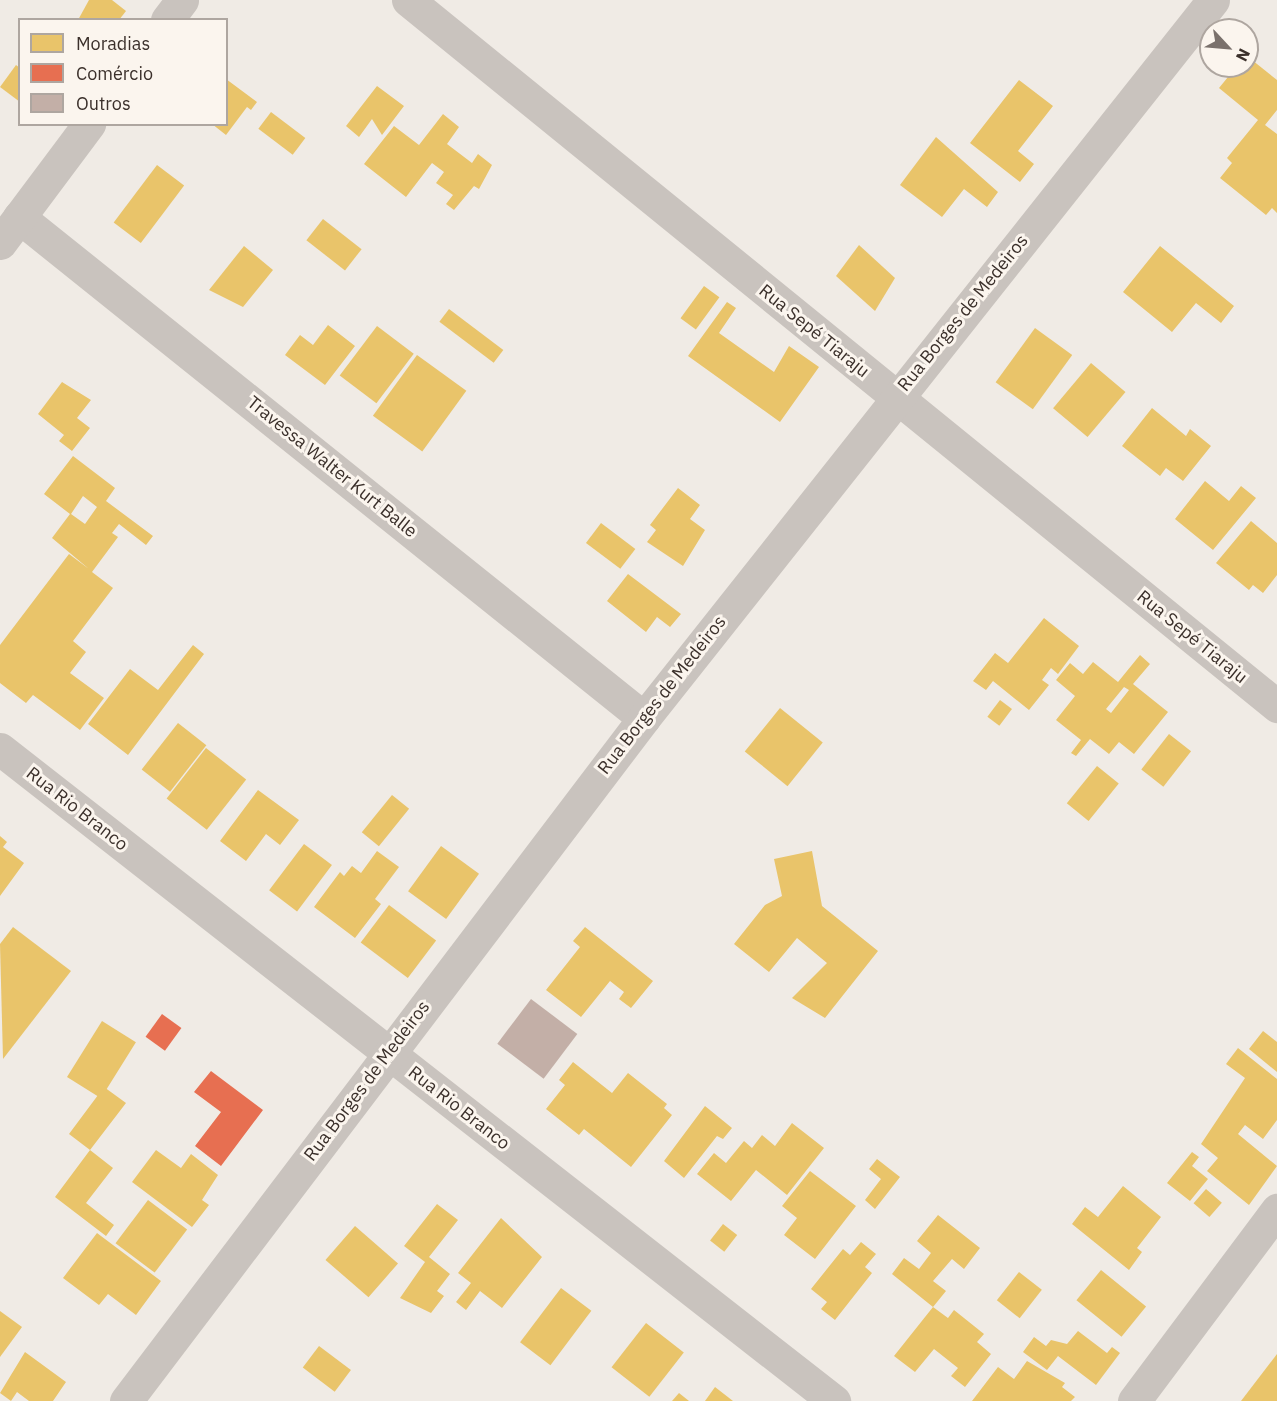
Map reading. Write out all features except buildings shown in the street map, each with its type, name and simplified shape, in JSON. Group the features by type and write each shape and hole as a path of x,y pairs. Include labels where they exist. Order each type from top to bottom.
{"street":[{"path":"168,18 182,0"},
{"name":"Rua Sepé Tiaraju","path":"408,0 1277,706"},
{"name":"Rua Borges de Medeiros","path":"126,1401 387,1052 644,718 1213,0"},
{"path":"0,243 87,126"},
{"name":"Travessa Walter Kurt Balle","path":"19,217 644,718"},
{"name":"Rua Rio Branco","path":"0,749 834,1401"},
{"path":"1134,1401 1277,1210"}]}
